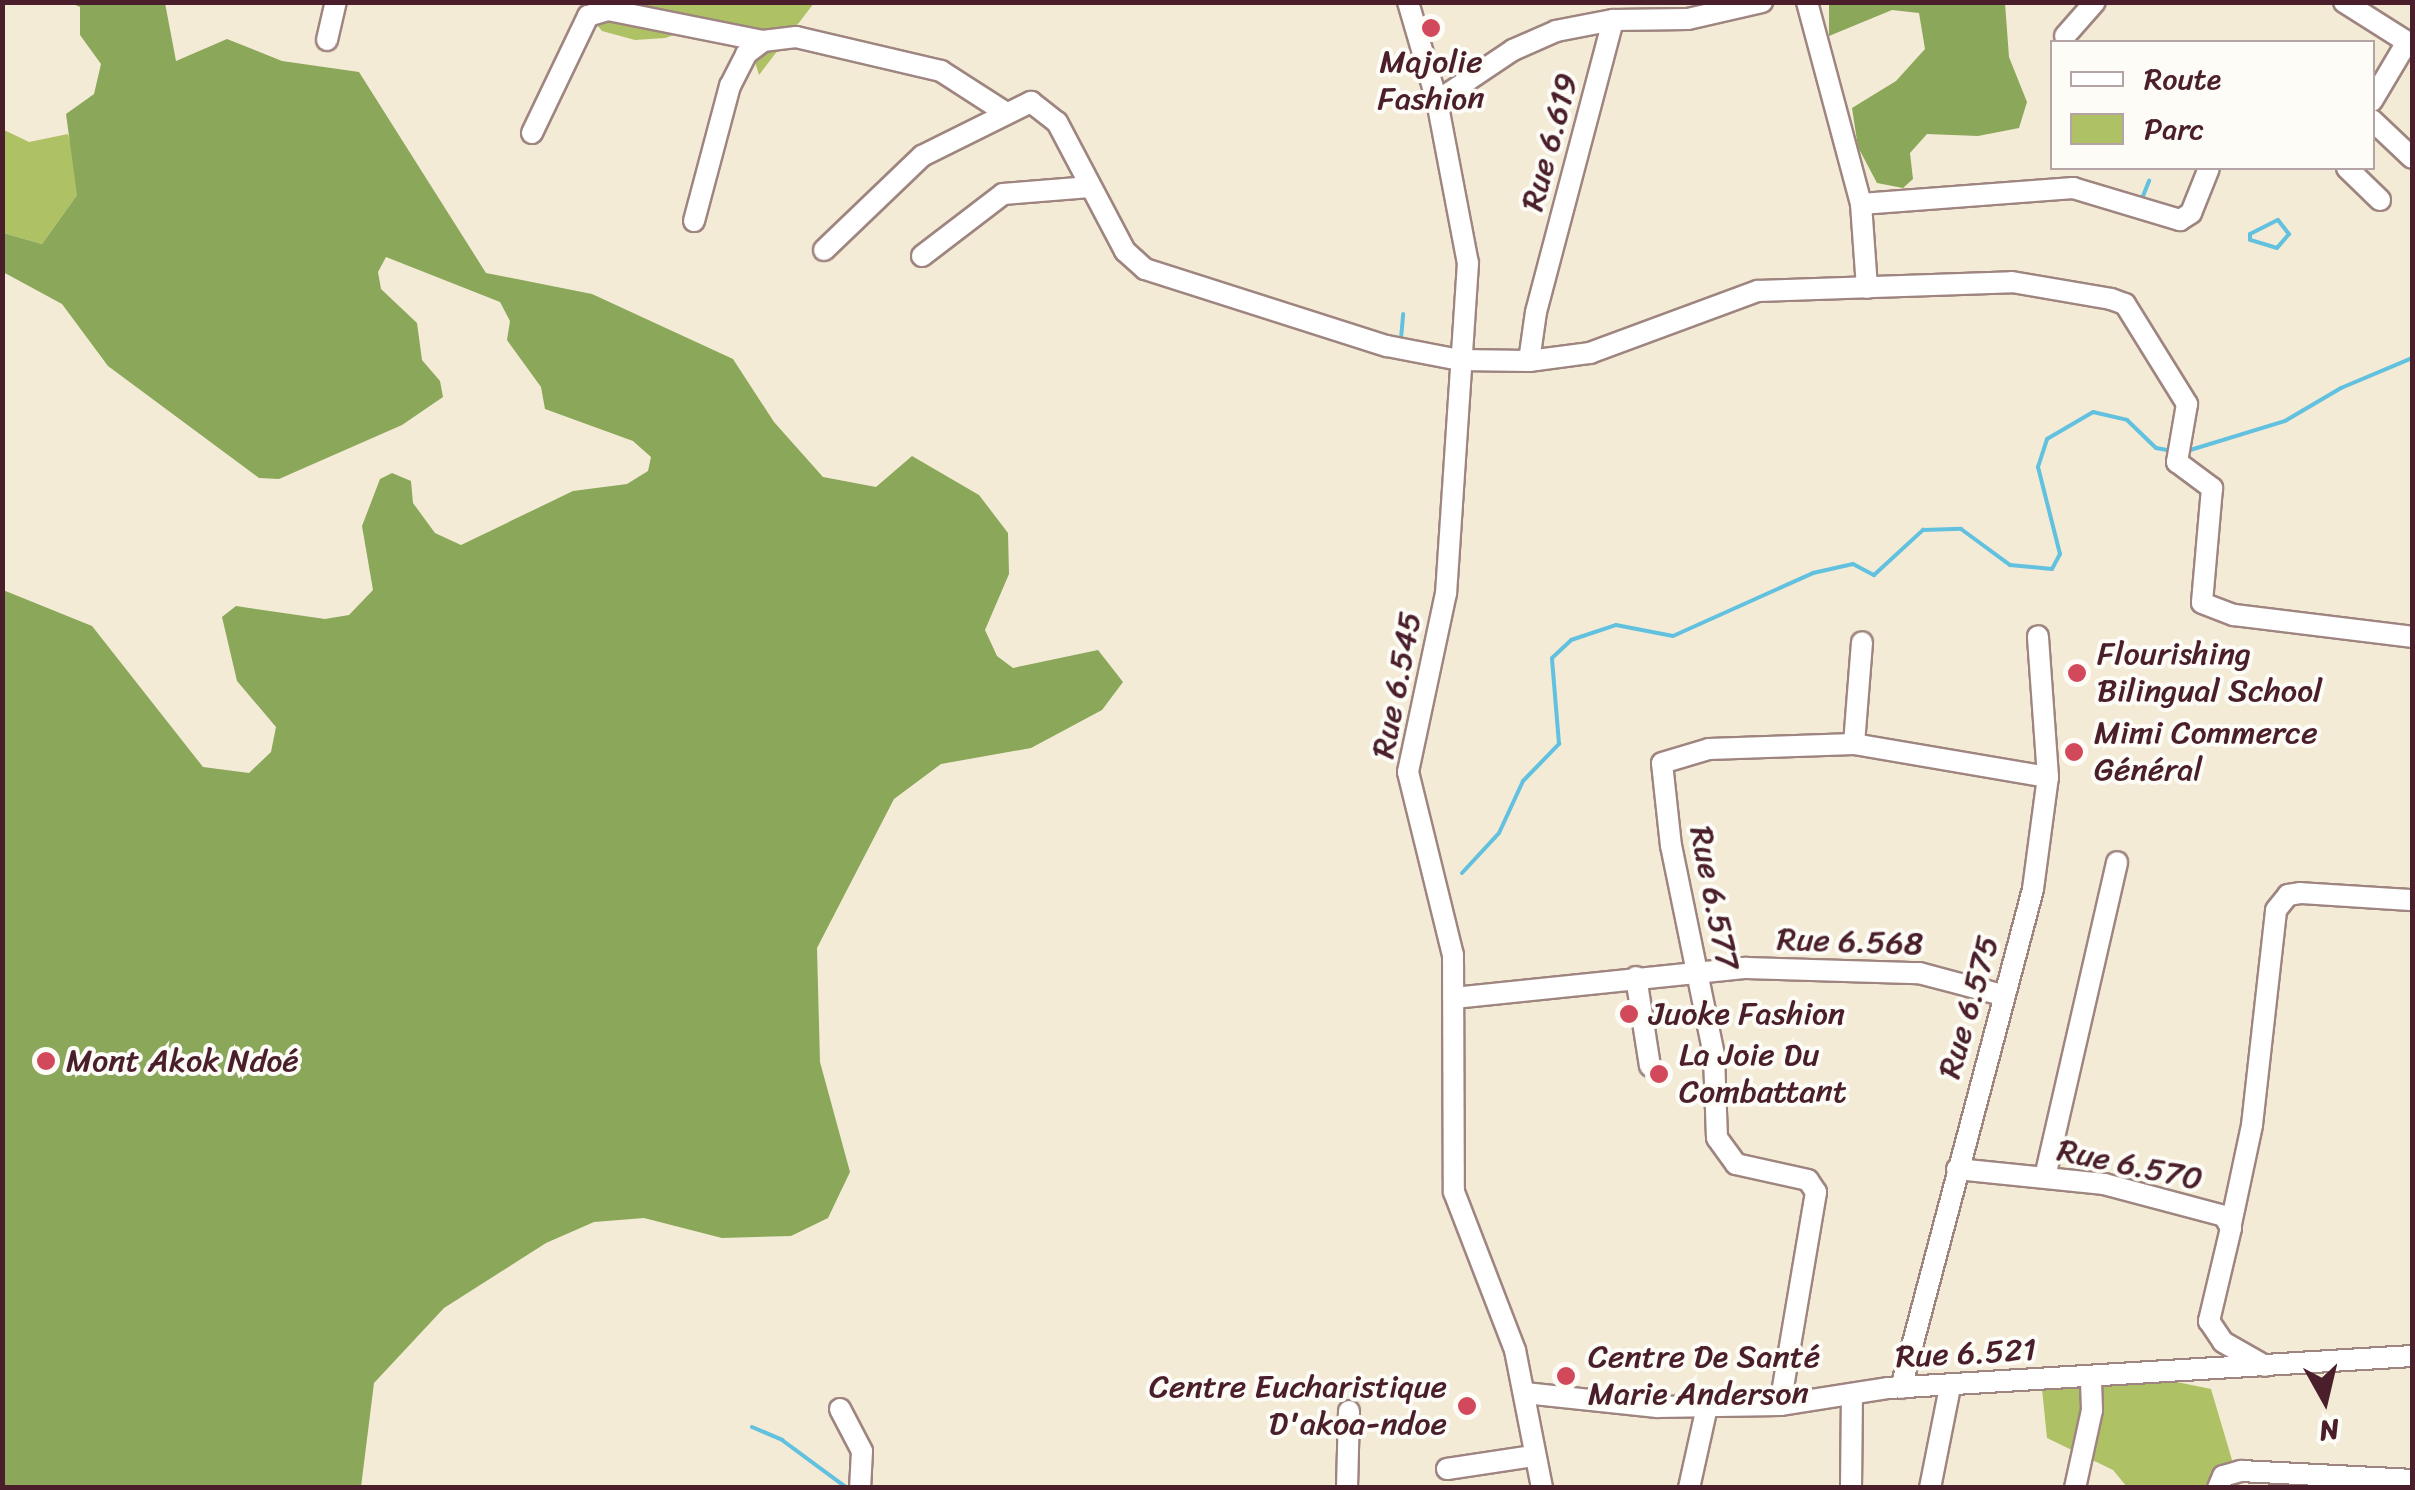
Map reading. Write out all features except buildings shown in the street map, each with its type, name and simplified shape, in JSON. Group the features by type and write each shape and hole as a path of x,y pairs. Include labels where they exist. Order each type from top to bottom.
{"street":[{"path":"327,40 336,2"},
{"name":"Rue 6.545","path":"1408,2 1437,100 1468,263 1446,593 1407,761 1418,826 1453,955 1454,1192 1525,1393 1533,1456 1542,1488"},
{"path":"1807,2 1861,204 1867,288"},
{"path":"2066,36 2095,2"},
{"path":"2344,2 2410,43 2375,96"},
{"path":"1437,100 1527,44 1622,14 1688,19 1750,4"},
{"path":"532,132 588,16 608,10 652,10 763,41 796,38 940,70 1003,112"},
{"name":"Rue 6.619","path":"1530,361 1536,312 1622,14"},
{"path":"694,221 730,86 746,54 763,41"},
{"path":"824,250 922,156 1003,112 1031,102 1049,111 1125,251 1145,269 1387,346 1460,360 1530,361 1590,353 1758,291 2012,282 2125,304 2186,404 2177,462 2212,488 2202,603 2234,615 2412,637"},
{"path":"2375,123 2412,158"},
{"path":"1861,204 2074,188 2180,220 2191,213 2208,170"},
{"path":"2349,170 2380,200"},
{"path":"922,256 1003,194 1090,187"},
{"name":"Rue 6.575","path":"1901,1388 2033,889 2048,776 2038,636"},
{"path":"1862,642 1854,744 2048,776"},
{"name":"Rue 6.577","path":"1780,1405 1816,1192 1808,1180 1736,1164 1717,1138 1714,1055 1660,778 1662,763 1671,756 1709,748 1854,744"},
{"path":"2045,1177 2117,862"},
{"path":"2231,1224 2252,1125 2276,910 2288,895 2300,892 2412,900"},
{"name":"Rue 6.568","path":"1454,998 1695,970 1919,973 2002,995"},
{"path":"1636,978 1650,1066"},
{"name":"Rue 6.570","path":"1957,1169 2104,1184 2231,1224 2209,1321 2223,1342 2266,1366"},
{"name":"Rue 6.521","path":"1525,1393 1708,1407 1780,1405 1901,1388 2412,1356"},
{"path":"2074,1488 2092,1410 2092,1376"},
{"path":"1930,1488 1950,1387"},
{"path":"1851,1488 1852,1394"},
{"path":"1689,1488 1708,1407"},
{"path":"840,1410 862,1451 860,1488"},
{"path":"1347,1488 1349,1411"},
{"path":"1447,1469 1533,1456"},
{"path":"2218,1488 2224,1476 2241,1471 2412,1480"}],"green space":[{"path":"71,3 165,3 176,61 227,39 282,61 359,72 486,273 592,294 733,359 774,422 823,477 876,487 912,456 979,495 1008,533 1009,574 985,630 997,656 1013,668 1098,650 1123,682 1102,710 1031,748 941,764 894,799 817,948 820,1062 850,1172 828,1218 791,1236 722,1238 644,1218 594,1222 546,1243 444,1308 374,1383 361,1487 3,1487 3,590 92,626 203,767 249,773 271,752 276,727 237,681 222,617 236,606 325,619 349,615 373,590 362,526 380,479 392,473 411,481 413,503 435,533 461,545 573,491 627,484 648,471 651,457 633,441 545,409 541,387 507,340 510,321 500,302 386,257 378,272 381,289 417,323 422,360 440,381 443,397 402,425 279,479 259,478 108,366 62,304 3,272 3,233 42,244 77,195 66,114 94,94 101,64 80,35 80,7"},
{"path":"578,3 814,3 759,75 745,30 719,20 665,38 635,40 602,31"},
{"path":"1829,3 2005,3 2009,57 2027,102 2019,128 1978,136 1927,134 1910,153 1913,179 1903,188 1877,183 1858,147 1852,108 1896,81 1925,49 1919,13 1892,10 1829,36"},
{"path":"2,129 29,142 68,134 79,176 77,195 42,244 3,233"},
{"path":"2162,1379 2211,1389 2240,1487 2127,1487 2113,1470 2047,1438 2042,1389"}],"waterway":[{"path":"2141,201 2149,181"},
{"path":"2278,220 2289,234 2277,248 2250,240 2250,234 2278,220"},
{"path":"1401,339 1403,314"},
{"path":"2187,451 2285,421 2341,388 2412,358"},
{"path":"1462,873 1499,833 1523,781 1559,744 1552,658 1571,640 1616,625 1673,636 1813,573 1853,564 1874,575 1923,530 1961,529 2010,565 2052,569 2060,554 2038,467 2047,439 2093,412 2127,420 2156,448 2173,451"},
{"path":"752,1427 782,1440 847,1488"}],"place":[{"name":"Majolie Fashion","path":"1431,28"},
{"name":"Flourishing Bilingual School","path":"2077,673"},
{"name":"Mimi Commerce Général","path":"2074,752"},
{"name":"Juoke Fashion","path":"1629,1014"},
{"name":"Mont Akok Ndoé","path":"46,1061"},
{"name":"La Joie Du Combattant","path":"1659,1074"},
{"name":"Centre De Santé Marie Anderson","path":"1566,1376"},
{"name":"Centre Eucharistique D'akoa-ndoe","path":"1467,1406"}]}
